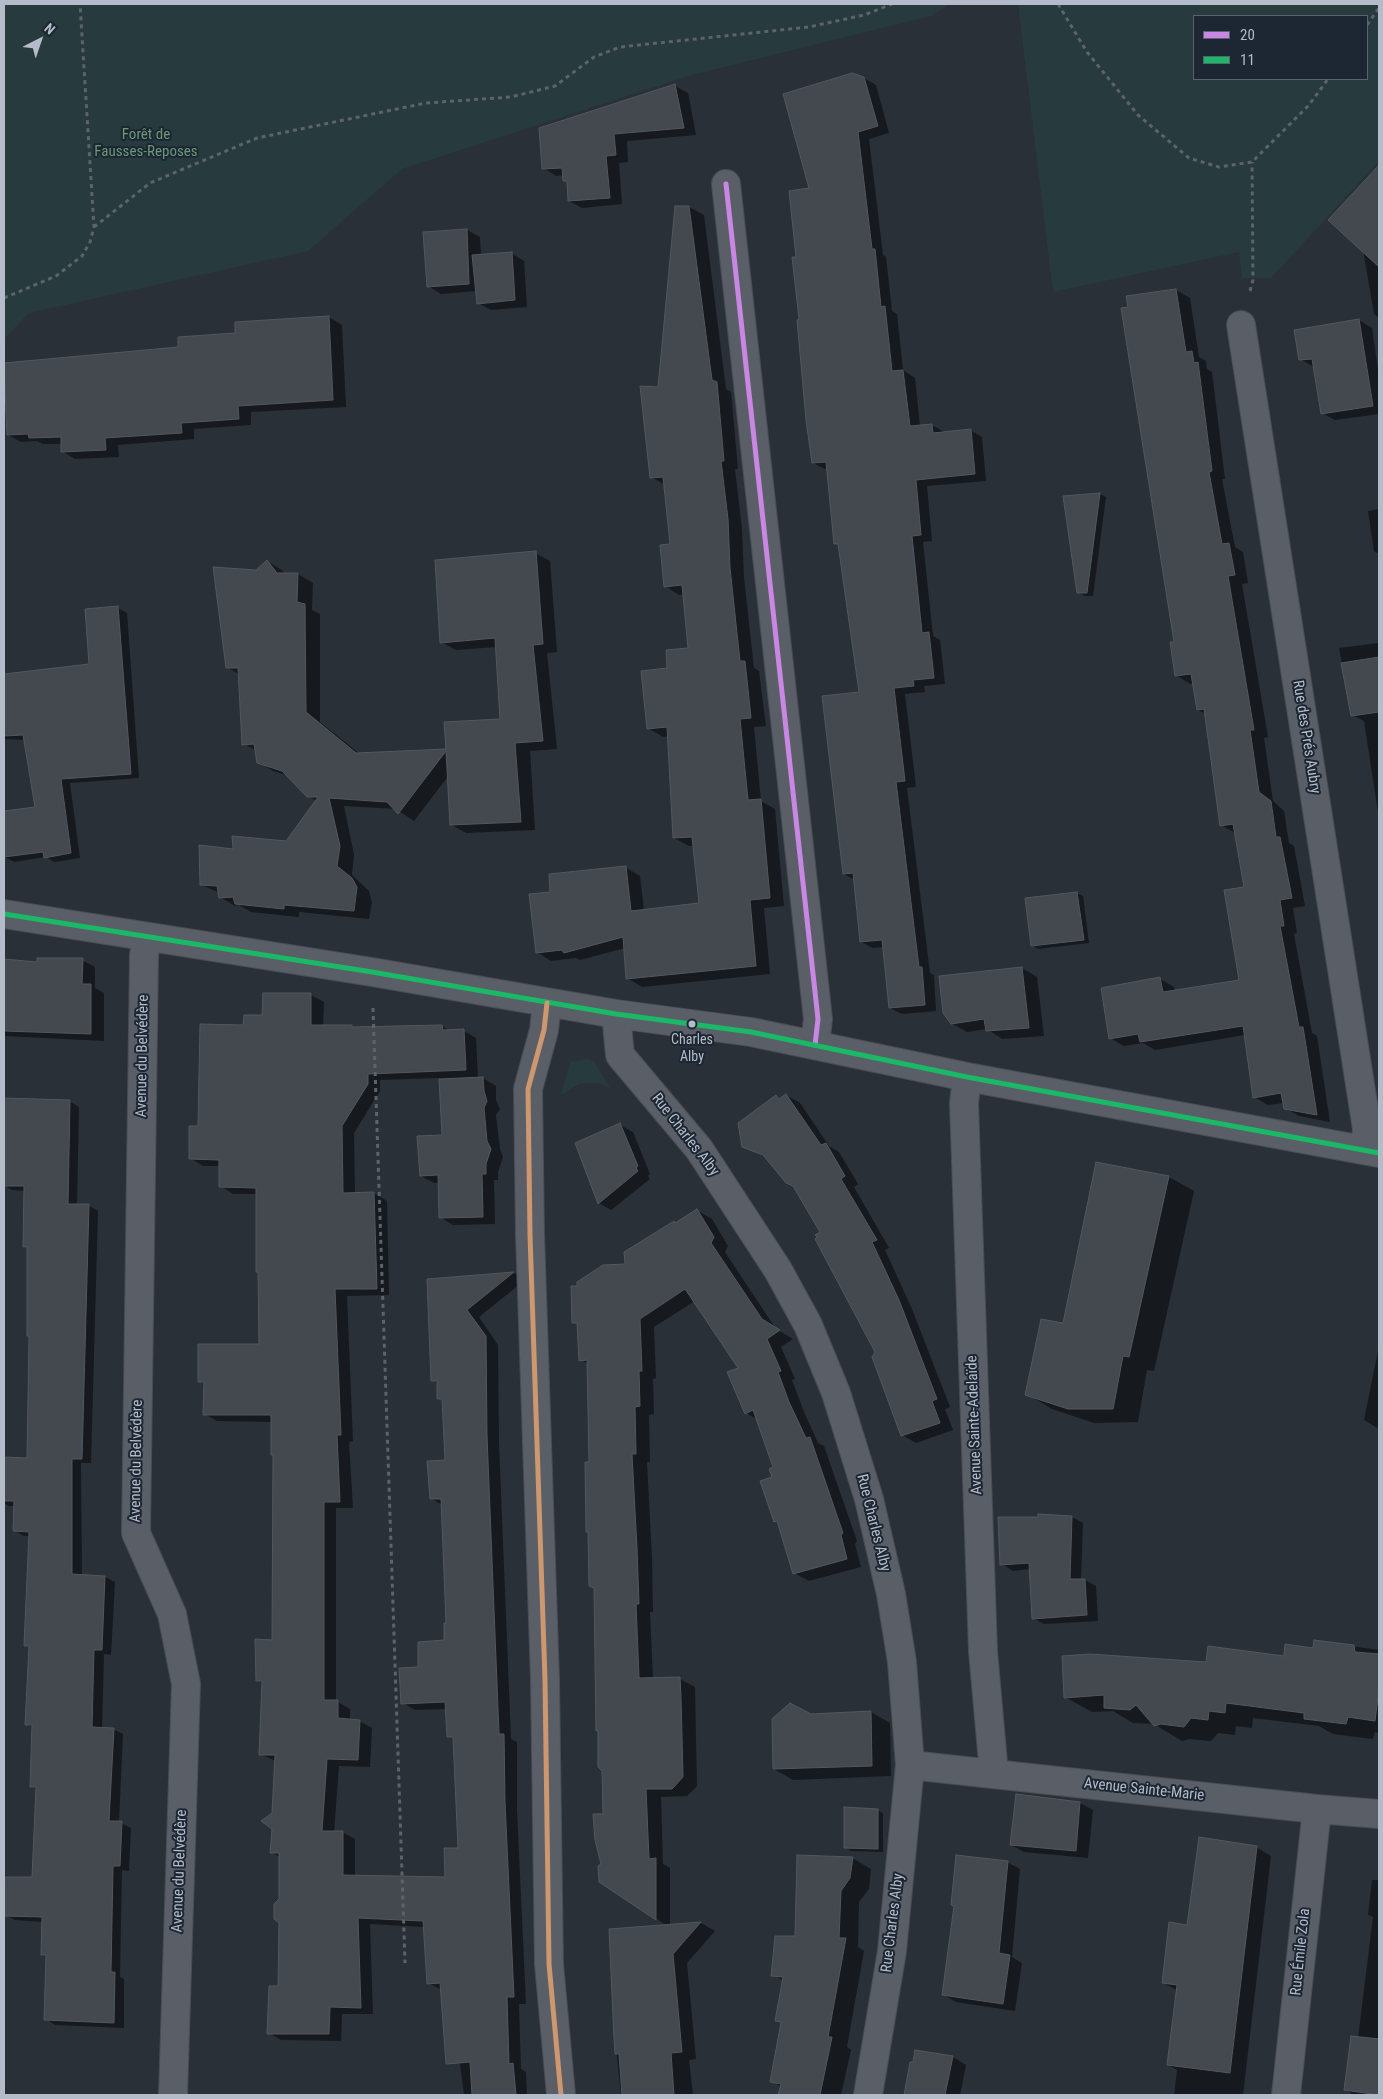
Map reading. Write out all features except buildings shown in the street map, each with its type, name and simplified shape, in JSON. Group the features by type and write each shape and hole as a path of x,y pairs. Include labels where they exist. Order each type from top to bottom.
{"street":[{"path":"726,184 818,1019 814,1045"},
{"name":"Rue des Prés Aubry","path":"1241,325 1372,1152"},
{"path":"4,914 372,972 616,1014 751,1032 967,1077 1372,1152"},
{"name":"Avenue du Belvédère","path":"147,937 144,965 136,1533 172,1614 186,1684 173,2095"},
{"path":"547,1003 544,1030 528,1089 528,1099 535,1397 545,1680 549,1964 561,2095"},
{"name":"Rue Charles Alby","path":"616,1014 620,1055 699,1149 778,1270 808,1325 836,1393 869,1499 891,1594 902,1662 910,1765 892,1951 868,2095"},
{"name":"Avenue Sainte-Adelaïde","path":"967,1077 964,1113 983,1651 994,1774"},
{"name":"Avenue Sainte-Marie","path":"910,1765 1379,1814"},
{"name":"Rue Émile Zola","path":"1286,2095 1317,1809"}],"path":[{"path":"4,298 56,276 82,256 90,242 94,227 80,4"},
{"path":"94,227 150,183 257,138 426,103 511,97 554,86 594,57 620,47 809,27 864,16 892,4"},
{"path":"1058,4 1087,52 1138,115 1189,158 1219,166 1252,162 1309,105 1327,80"},
{"path":"1368,24 1379,8"},
{"path":"1241,325 1253,280 1252,162"},
{"path":"372,972 405,1963"}],"green space":[{"name":"Forêt de Fausses-Reposes","path":"4,4 949,4 931,16 692,75 402,169 308,251 29,313 4,339"},
{"path":"1018,4 1379,4 1379,161 1271,278 1242,278 1239,252 1053,292"},
{"path":"587,1059 594,1061 610,1088 598,1083 581,1083 561,1095 570,1062"}],"transit line":[{"name":"20","path":"726,184 818,1019 815,1045"},
{"name":"11","path":"4,914 372,972 616,1014 751,1032 967,1077 1379,1153"},
{"path":"547,1003 544,1030 528,1089 530,1235 545,1680 549,1964 561,2095"}],"place":[{"name":"Charles Alby","path":"692,1024"}]}
